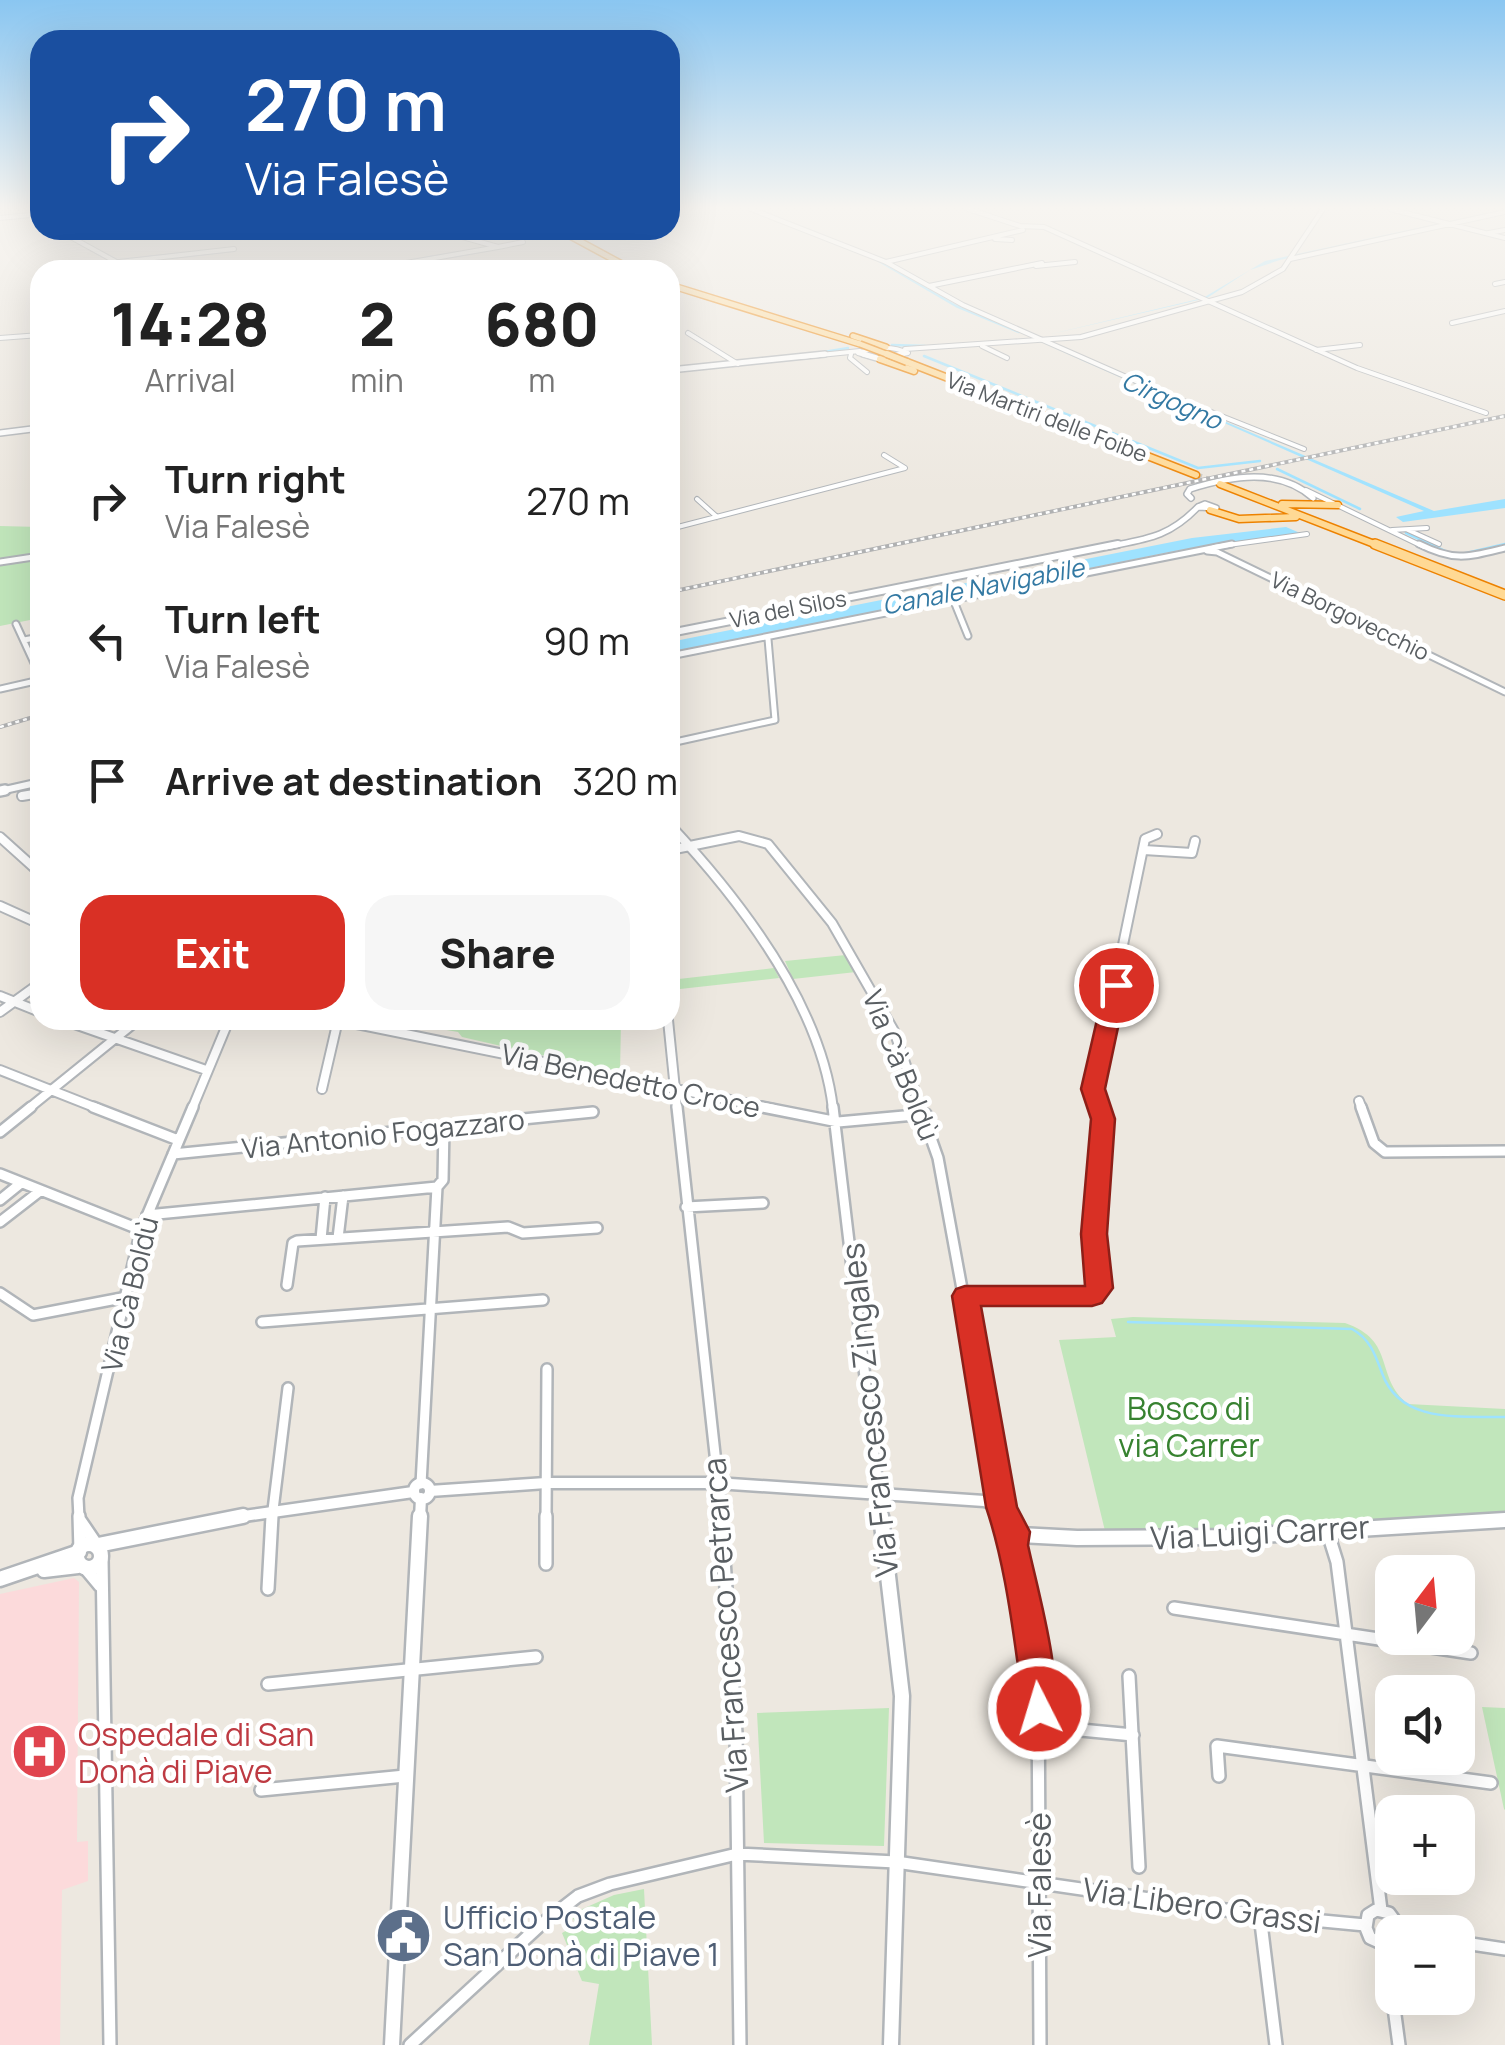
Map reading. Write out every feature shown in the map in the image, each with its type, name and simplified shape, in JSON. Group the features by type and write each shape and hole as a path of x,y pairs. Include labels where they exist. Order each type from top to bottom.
{"highway":[{"path":"736,304 813,323 886,347"},
{"name":"Via Martiri delle Foibe","path":"772,315 860,348 907,355 996,397 1196,475"},
{"path":"880,359 996,397"},
{"path":"1220,484 1505,595"},
{"path":"1249,495 1286,504 1329,501"},
{"path":"1249,495 1271,508 1261,518"},
{"path":"1311,500 1338,505"},
{"path":"1311,500 1304,512 1334,528"},
{"path":"1212,509 1261,518 1292,517 1334,528"}],"street":[{"path":"962,304 1189,404 1304,449"},
{"path":"680,369 850,355 880,359 922,350 1080,337 1189,304"},
{"path":"1214,304 1316,350 1486,413"},
{"path":"1452,323 1505,312"},
{"path":"688,332 738,364"},
{"path":"0,338 30,336"},
{"path":"1316,350 1360,345"},
{"path":"982,346 1007,358"},
{"path":"850,355 860,348 886,347 907,355"},
{"path":"860,348 859,355 866,358"},
{"path":"850,355 868,372"},
{"path":"0,432 30,429"},
{"path":"680,527 905,468 884,455"},
{"path":"1197,508 1187,494 1190,489 1250,477 1276,479 1450,558 1505,548"},
{"path":"1306,490 1311,500"},
{"path":"1191,498 1212,509"},
{"path":"696,499 717,517"},
{"name":"Via del Silos","path":"680,631 1161,536 1179,527 1197,508 1212,509"},
{"path":"1388,530 1428,528"},
{"path":"1404,530 1439,544"},
{"path":"1217,549 1308,534"},
{"name":"Via Borgovecchio","path":"782,633 1192,550 1217,549 1505,692"},
{"path":"1493,550 1505,556"},
{"path":"0,562 30,558"},
{"path":"953,598 968,636"},
{"path":"16,624 30,654"},
{"path":"718,646 768,639 782,633"},
{"path":"680,654 782,633"},
{"path":"24,640 30,639"},
{"path":"680,741 775,720 768,639"},
{"path":"0,689 30,681"},
{"path":"0,791 30,785"},
{"path":"22,796 30,795"},
{"path":"1142,840 1158,834"},
{"name":"Via Francesco Zingales","path":"680,836 740,904 780,964 810,1029 838,1122 901,1680 891,2045"},
{"name":"Via Cà Boldù","path":"680,848 733,836 753,837 768,844 832,923 894,1031 926,1114 965,1296"},
{"path":"0,838 30,864"},
{"path":"1142,840 1192,852 1195,842"},
{"path":"1096,1310 1092,1296 1100,1284 1094,1234 1103,1119 1093,1089 1142,840"},
{"path":"0,906 30,920"},
{"path":"0,1012 30,990"},
{"path":"0,996 30,1008"},
{"path":"90,1030 206,1070"},
{"path":"0,1132 126,1030"},
{"name":"Via Cà Boldù","path":"80,1559 78,1498 141,1230 224,1030"},
{"name":"Via Benedetto Croce","path":"322,1089 336,1030"},
{"name":"Via Benedetto Croce","path":"385,1030 838,1122 926,1114"},
{"name":"Via Francesco Petrarca","path":"669,1030 731,1632 740,2045"},
{"path":"0,1070 178,1140"},
{"path":"1359,1101 1374,1144 1385,1152 1505,1151"},
{"name":"Via Antonio Fogazzaro","path":"174,1154 593,1112"},
{"path":"147,1216 437,1186 443,1180 444,1126"},
{"path":"0,1174 141,1230"},
{"path":"0,1200 21,1183"},
{"path":"392,2045 415,1670 437,1186"},
{"path":"0,1222 40,1191"},
{"path":"338,1238 343,1196"},
{"path":"321,1239 325,1197"},
{"path":"686,1207 763,1202"},
{"path":"286,1285 293,1243 508,1227 523,1233 597,1228"},
{"path":"0,1293 33,1315 127,1296"},
{"path":"965,1296 1092,1296"},
{"name":"Via Falesè","path":"965,1296 1002,1507 1014,1532 1012,1545 1038,1683 1040,2045"},
{"path":"262,1322 543,1300"},
{"path":"546,1369 546,1564"},
{"path":"268,1589 272,1509 288,1388"},
{"path":"0,1579 80,1559 126,1538 272,1509 422,1491 546,1483 716,1483 984,1500 1002,1507"},
{"path":"80,1520 100,1551 110,2045"},
{"name":"Via Luigi Carrer","path":"1014,1532 1030,1536 1147,1539 1505,1520"},
{"path":"1327,1530 1336,1562 1381,1910"},
{"path":"80,1559 100,1551"},
{"path":"80,1559 100,1586"},
{"path":"1174,1608 1375,1638"},
{"path":"268,1684 536,1657"},
{"path":"1129,1676 1139,1867"},
{"path":"1038,1726 1133,1735"},
{"path":"1219,1776 1217,1746 1491,1783"},
{"path":"260,1790 406,1776"},
{"name":"Via Libero Grassi","path":"410,2045 562,1906 593,1889 738,1854 896,1862 1260,1915 1365,1925"},
{"path":"1375,1941 1365,1925 1368,1915 1381,1910 1391,1915"},
{"path":"1260,1915 1276,2045"},
{"path":"1475,1944 1505,1948"},
{"path":"1396,2015 1399,2045"}],"shaded area":[{"name":"Ospedale di San Donà di Piave","path":"74,1578 79,1582 77,1842 88,1841 88,1881 62,1890 60,2045 0,2045 0,1594"}],"green space":[{"path":"0,526 30,527 30,556 0,561"},
{"path":"30,560 30,620 0,626 0,565"},
{"path":"846,955 856,972 793,979 785,961"},
{"path":"774,968 779,978 680,989 680,979"},
{"path":"446,1030 621,1030 620,1073 462,1037"},
{"name":"Bosco di via Carrer","path":"1111,1319 1345,1323 1361,1331 1379,1349 1391,1382 1408,1404 1505,1409 1505,1514 1175,1533 1105,1531 1059,1340 1116,1337"},
{"path":"1482,1707 1505,1708 1505,1810 1504,1809"},
{"path":"889,1708 884,1846 764,1843 757,1713"},
{"path":"644,1889 652,2045 589,2045 599,1984 582,1981 562,1933 576,1925 571,1914 614,1895"}],"water":[{"path":"1040,342 1434,511 1505,499 1505,508 1403,522 1396,517 1424,511"},
{"name":"Canale Navigabile","path":"1286,527 1300,533 1180,550 680,651 680,640 1192,538"}],"waterway":[{"name":"Cirgogno","path":"953,304 1019,332"},
{"path":"892,345 925,346"},
{"path":"824,352 848,348"},
{"path":"924,356 1198,468 1260,461"},
{"path":"1277,469 1360,509"},
{"path":"1406,533 1445,551"},
{"path":"1462,554 1505,544"},
{"path":"1128,1322 1352,1329 1368,1342 1391,1389 1402,1401 1433,1414 1505,1417"}],"tunnel":[{"path":"1196,475 1220,484"}],"railway":[{"path":"680,590 1505,416"},
{"path":"0,727 30,718"}],"place":[{"name":"Ospedale di San Donà di Piave","path":"39,1752"},
{"name":"Ufficio Postale San Donà di Piave 1","path":"404,1935"}],"route":[{"path":"1039,1709 1035,1662 1012,1545 1014,1532 1002,1507 965,1296 1092,1296 1099,1288 1094,1234 1103,1119 1093,1089 1116,985"}]}
